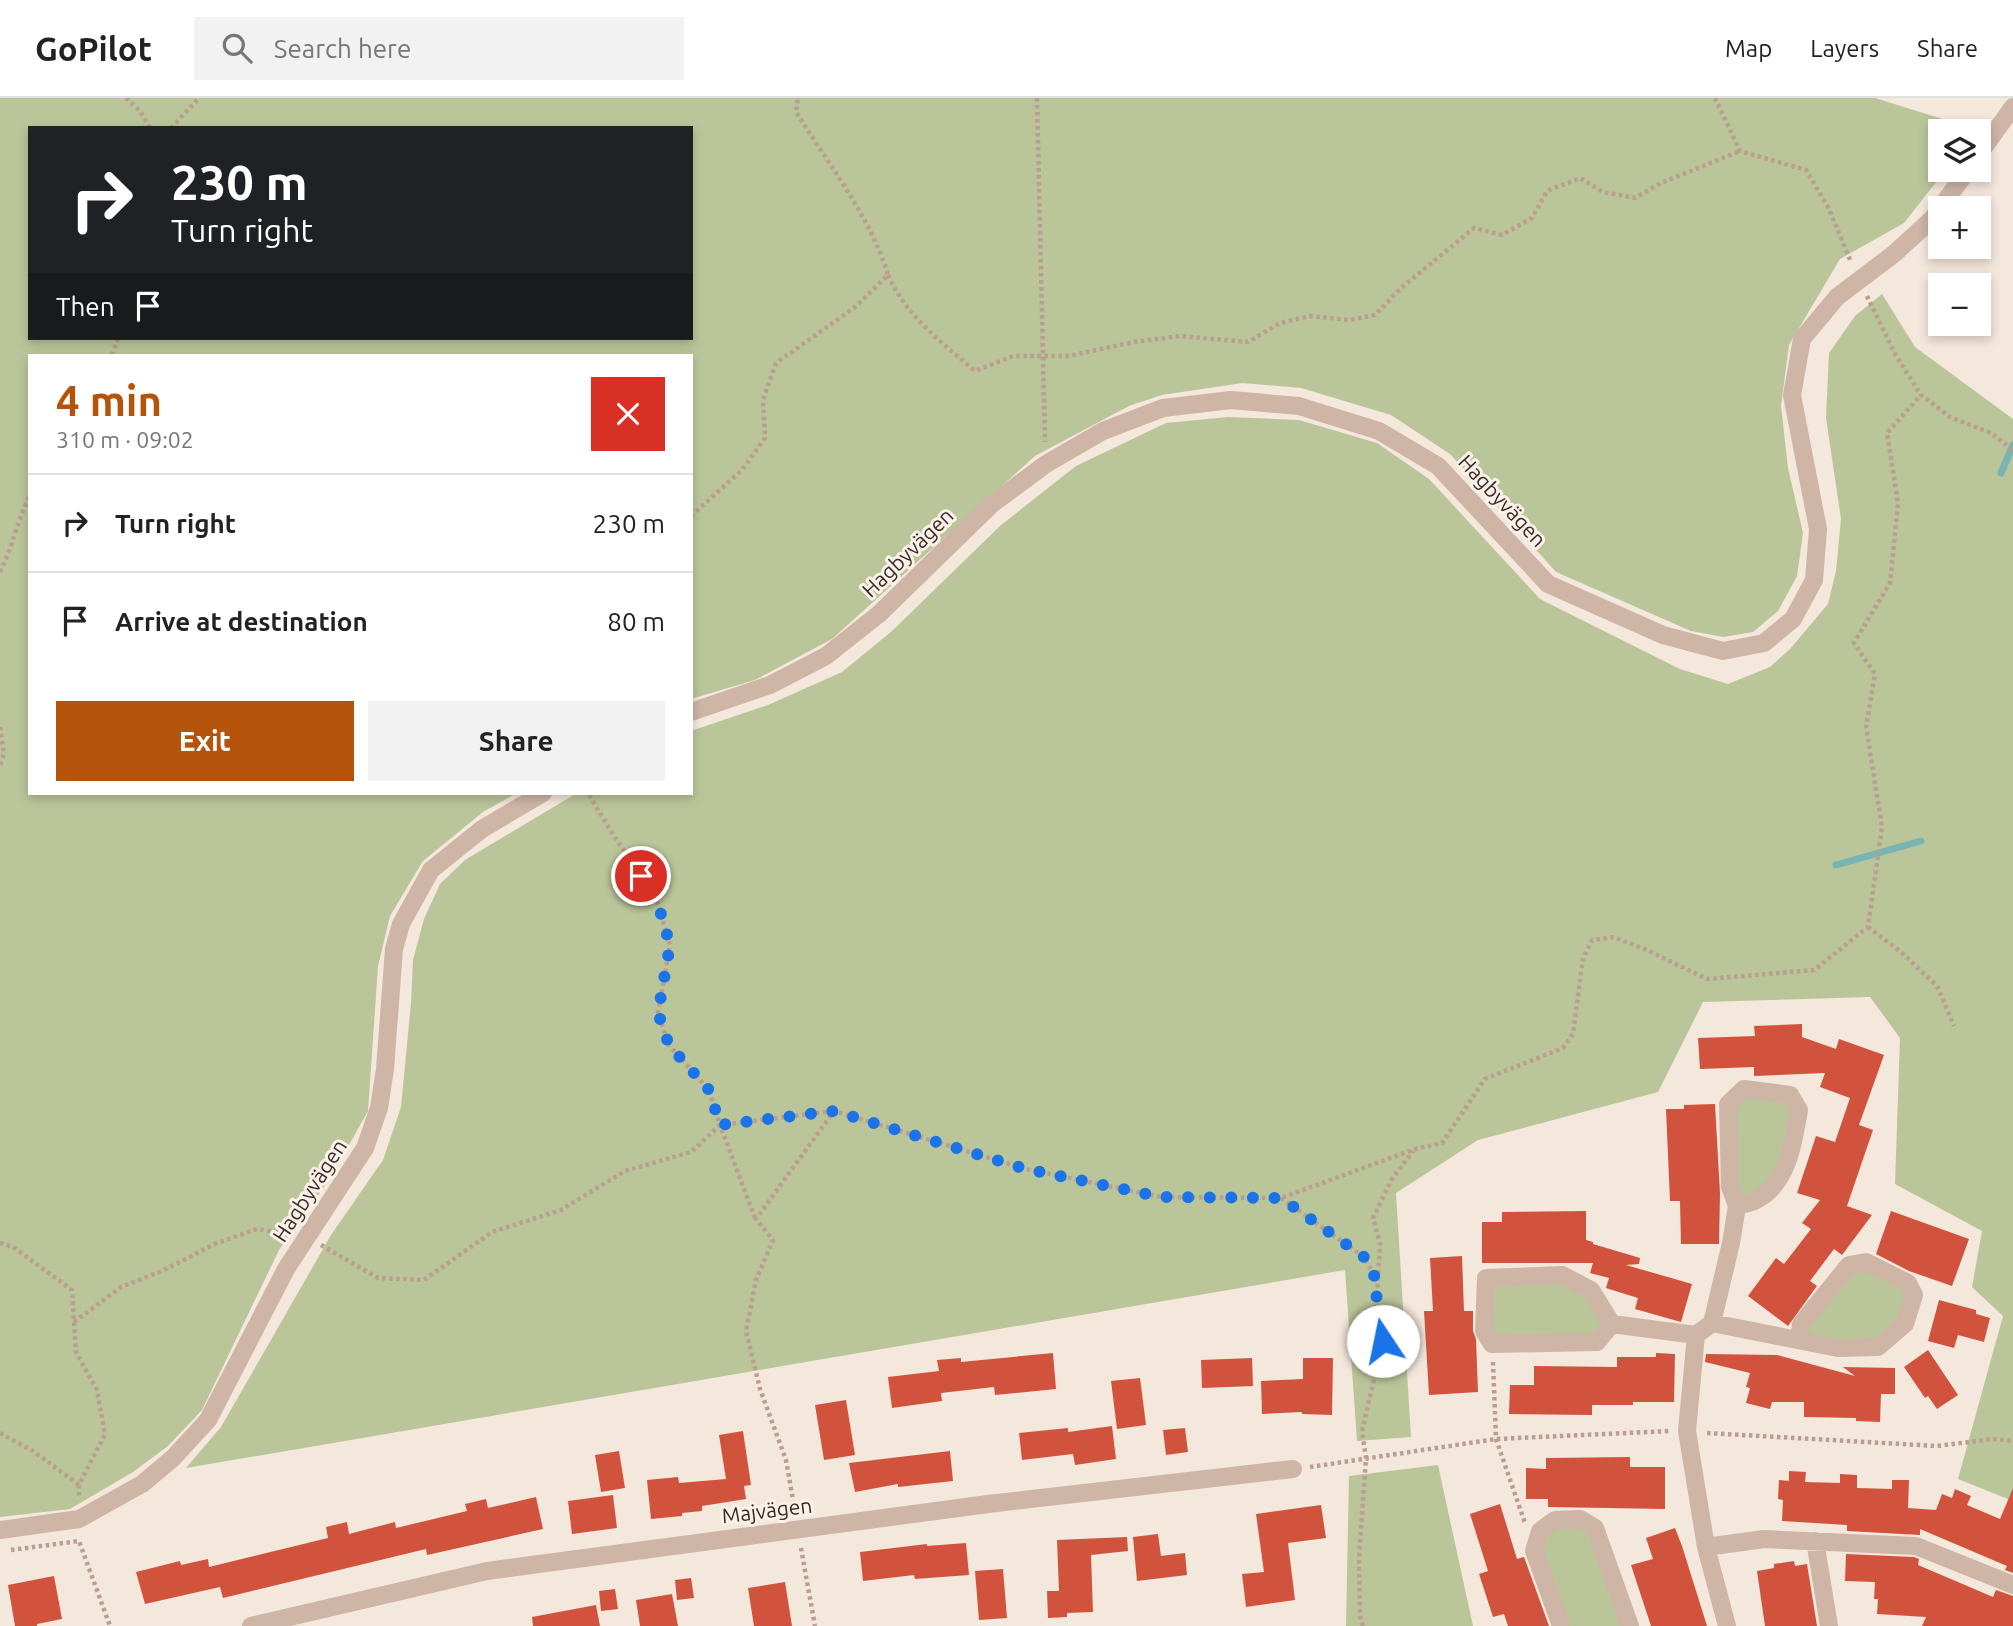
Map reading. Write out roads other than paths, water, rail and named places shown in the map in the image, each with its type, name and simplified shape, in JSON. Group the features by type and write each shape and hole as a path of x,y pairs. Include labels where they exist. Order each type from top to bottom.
{"street":[{"path":"1991,137 2013,107"},
{"name":"Hagbyvägen","path":"693,711 770,685 826,656 879,614 992,504 1046,464 1103,431 1163,408 1231,400 1299,406 1378,431 1438,466 1548,584 1663,635 1723,651 1763,643 1793,619 1814,580 1818,529 1792,394 1802,340 1837,297 1895,253 1932,219 1959,182"},
{"name":"Hagbyvägen","path":"0,1530 79,1519 142,1484 173,1458 208,1420 286,1269 365,1149 379,1108 386,1069 394,948 401,924 430,870 482,829 539,795"},
{"path":"1612,1324 1696,1335 1712,1323 1737,1206 1730,1186 1728,1104 1744,1089 1790,1095 1799,1110 1793,1146 1779,1179 1759,1199 1737,1206"},
{"path":"1712,1323 1838,1348 1878,1347 1905,1324 1914,1295 1908,1283 1866,1262 1849,1265 1801,1324 1799,1340"},
{"path":"1562,1275 1591,1290 1612,1324 1597,1342 1492,1344 1484,1331 1486,1279 1562,1275"},
{"path":"1696,1335 1687,1431 1706,1548 1727,1626"},
{"name":"Majvägen","path":"251,1626 487,1571 988,1504 1293,1469"},
{"path":"1561,1626 1534,1551 1540,1531 1555,1520 1580,1519 1595,1528 1630,1626"},
{"path":"1706,1548 1764,1538 1916,1546 2013,1585"},
{"path":"1815,1541 1829,1626"}],"waterway":[{"path":"2001,473 2013,445"},
{"path":"1836,865 1921,841"}]}
